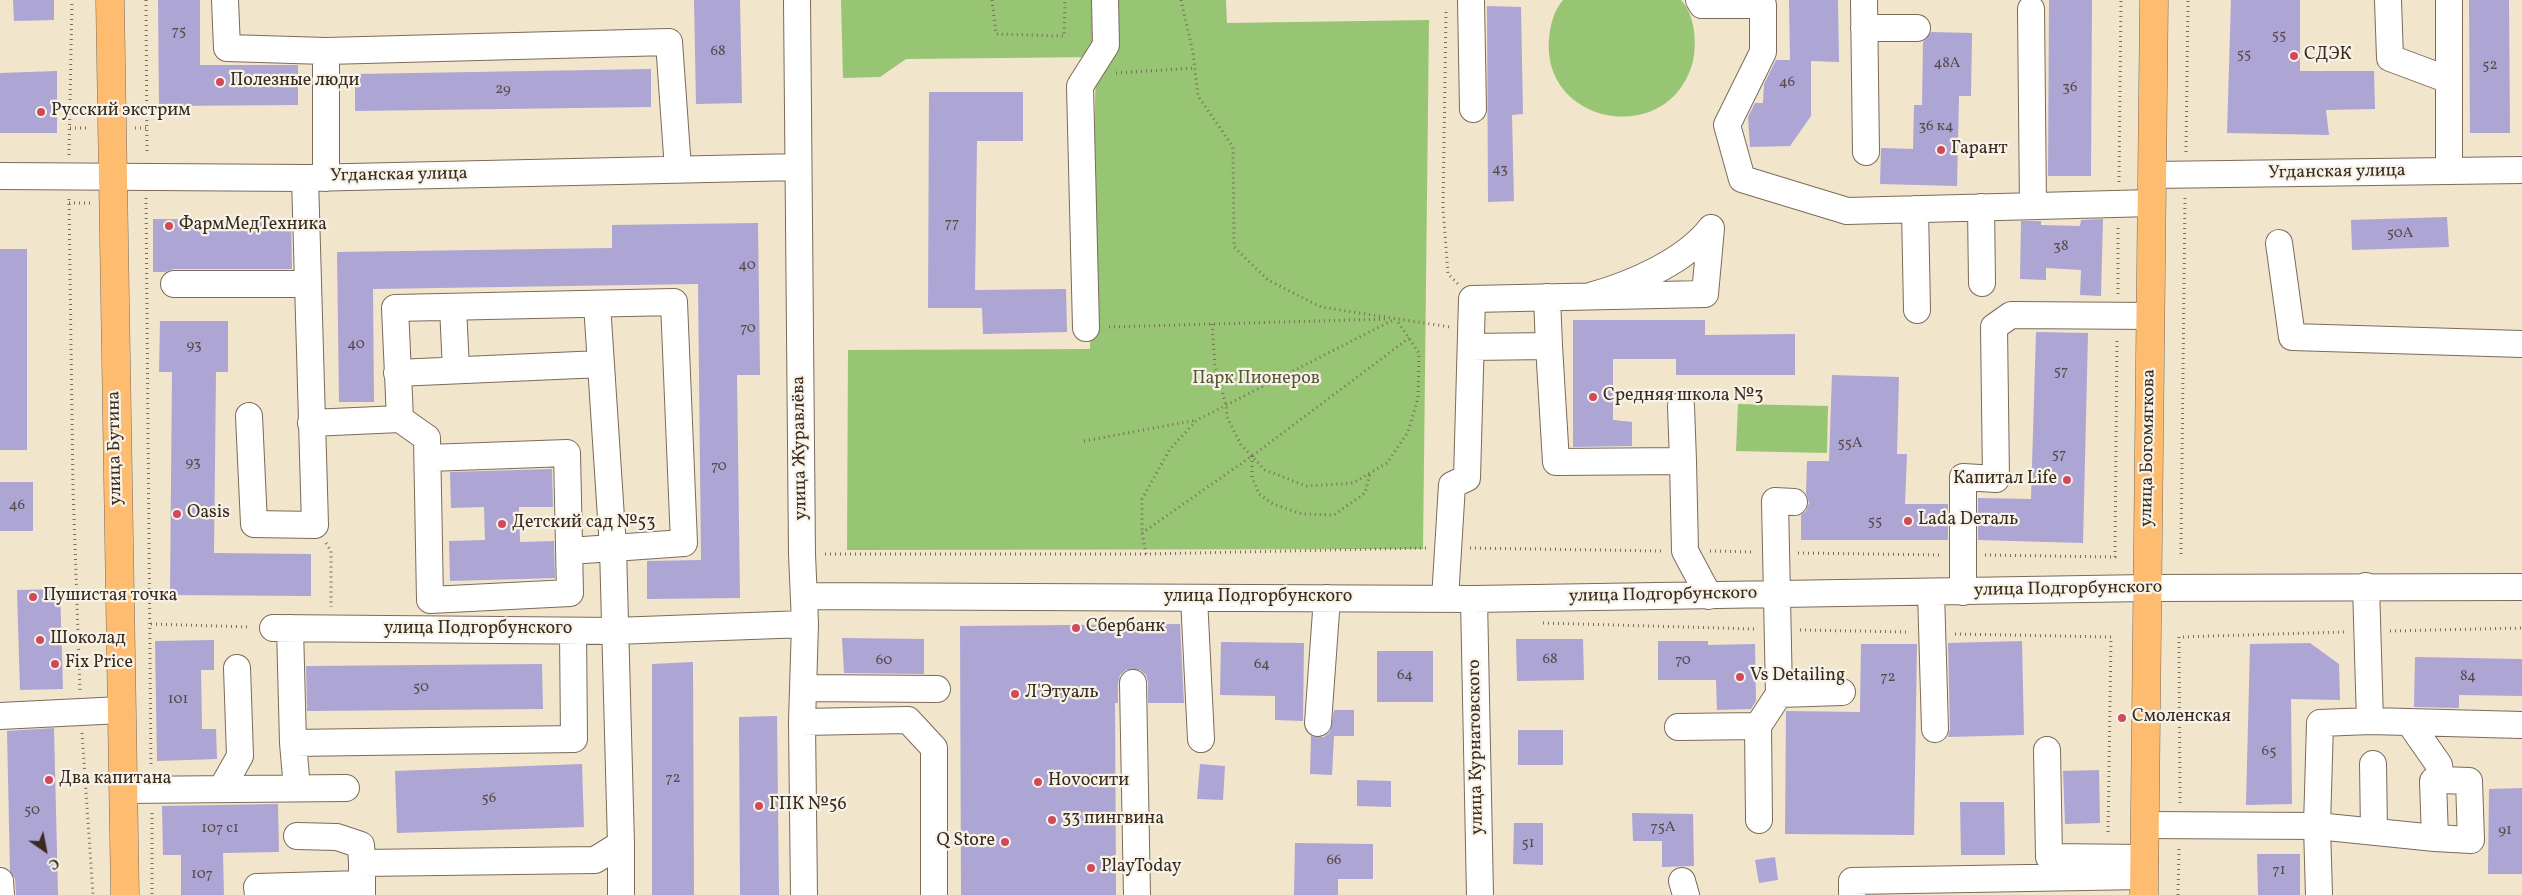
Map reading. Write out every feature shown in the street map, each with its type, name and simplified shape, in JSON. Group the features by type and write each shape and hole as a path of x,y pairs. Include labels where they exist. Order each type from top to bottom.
{"main road":[{"name":"улица Бутина","path":"110,0 125,895"},
{"name":"улица Богомягкова","path":"2144,876 2154,0"}],"street":[{"path":"225,0 227,48 326,51 670,42 678,169"},
{"name":"улица Журавлёва","path":"797,0 802,554 805,624 802,722 804,895"},
{"path":"1086,328 1080,86 1106,45 1105,0"},
{"path":"1471,0 1474,109"},
{"path":"1699,0 1702,5 1762,5 1763,52 1727,125 1742,179 1846,211 2152,203"},
{"path":"1864,0 1866,152"},
{"path":"2388,0 2390,58 2449,80"},
{"path":"2449,0 2449,171"},
{"path":"2030,9 2033,206"},
{"path":"1864,28 1917,28"},
{"path":"248,416 254,524 315,525 308,284 326,51"},
{"name":"Угданская улица","path":"0,176 315,178 798,167"},
{"name":"Угданская улица","path":"2153,175 2522,170"},
{"path":"1981,207 1982,283"},
{"path":"1915,209 1918,310"},
{"path":"2279,243 2292,337 2522,344"},
{"path":"174,284 308,284"},
{"path":"1445,599 1452,485 1467,478 1472,299 1590,296"},
{"path":"1547,297 1556,462 1683,461"},
{"path":"400,419 395,308 674,302 684,543 569,551"},
{"path":"597,304 613,548 621,895"},
{"path":"453,307 456,370"},
{"path":"1963,592 1963,477 1996,479 1994,327 2011,315 2151,316"},
{"path":"1471,339 1549,346"},
{"path":"398,372 601,364"},
{"path":"1681,406 1685,551 1709,596"},
{"path":"311,423 400,419 427,438 430,600 570,594 567,454 428,458"},
{"path":"1759,820 1758,726 1779,694 1775,502 1794,502"},
{"path":"2366,586 2370,721"},
{"name":"улица Подгорбунского","path":"804,596 1474,599 2147,588 2522,587"},
{"path":"1931,592 1935,729"},
{"path":"1194,598 1201,740"},
{"path":"1318,723 1327,598"},
{"name":"улица Курнатовского","path":"1474,599 1480,895"},
{"name":"улица Подгорбунского","path":"282,628 615,631 805,624"},
{"path":"282,628 297,788"},
{"path":"293,743 574,739 573,630"},
{"path":"222,788 240,756 237,668"},
{"path":"1133,683 1136,895"},
{"path":"803,688 937,689"},
{"path":"1779,694 1842,692"},
{"path":"0,716 121,710"},
{"path":"802,722 908,720 934,748 934,895"},
{"path":"2319,895 2317,826 2320,723 2370,721 2522,725"},
{"path":"2409,722 2440,766 2441,780"},
{"path":"1678,727 1758,726"},
{"path":"2048,750 2049,857 2108,857 2144,876"},
{"path":"2373,764 2374,830"},
{"path":"2145,825 2317,826 2374,830 2435,838 2471,840 2469,780 2433,781 2435,838"},
{"path":"122,790 152,788 346,788"},
{"path":"297,836 336,837 361,845 362,881"},
{"path":"258,895 257,886 362,881 595,860 621,844"},
{"path":"1852,895 1852,881 2043,886 2144,876"},
{"path":"0,881 1,895"}],"path":[{"path":"72,0 68,176 73,489 81,711 93,895"},
{"path":"146,0 152,895"},
{"path":"992,0 996,34 1064,36 1065,0"},
{"path":"1181,0 1195,68 1198,96 1233,147 1234,247 1268,280 1321,307 1395,319 1471,339"},
{"path":"2115,558 2121,0"},
{"path":"2181,554 2188,0"},
{"path":"1446,10 1443,208 1448,274 1472,299"},
{"path":"1087,75 1195,68"},
{"path":"1086,328 1395,319"},
{"path":"1212,324 1215,366 1226,405 1227,417 1241,445 1265,470 1306,486 1353,483 1387,463 1408,432 1418,398 1419,353 1395,319"},
{"path":"1084,441 1198,420 1395,319"},
{"path":"1142,533 1252,456 1409,338"},
{"path":"1146,554 1142,533 1142,499 1170,450 1198,420"},
{"path":"1252,456 1252,477 1259,494 1273,504 1302,514 1334,515 1364,493 1370,472"},
{"path":"315,525 331,551 332,629"},
{"path":"151,624 282,628"},
{"path":"2108,857 2111,637"},
{"path":"2178,895 2180,824 2179,637"}],"green space":[{"name":"Парк Пионеров","path":"841,0 1226,0 1227,23 1429,20 1423,549 847,550 848,350 1090,349 1096,57 906,59 880,77 843,78"},
{"path":"1563,0 1681,0 1686,6 1692,21 1695,46 1693,61 1680,89 1660,107 1636,115 1610,116 1586,108 1565,92 1552,69 1549,39 1551,24"},
{"path":"1738,404 1828,406 1827,453 1736,451"}],"building":[{"path":"13,0 54,0 54,20 14,21"},
{"path":"158,0 200,0 200,65 298,65 298,105 159,106"},
{"path":"694,0 740,0 742,103 696,104"},
{"path":"1789,0 1838,0 1839,62 1811,61 1811,116 1790,146 1750,147 1748,117 1755,103 1763,103 1764,84 1776,60 1790,60"},
{"path":"2049,0 2092,0 2091,176 2048,176"},
{"path":"2231,0 2300,0 2300,71 2374,71 2375,109 2326,110 2329,135 2227,133"},
{"path":"2469,0 2509,0 2510,133 2470,133"},
{"path":"1487,6 1521,7 1523,114 1512,115 1514,201 1488,202"},
{"path":"1931,32 1972,33 1971,96 1959,96 1957,186 1880,184 1881,148 1913,149 1914,105 1922,105 1923,42"},
{"path":"651,69 651,107 355,111 355,74"},
{"path":"57,71 57,133 0,133 0,73"},
{"path":"929,92 1023,92 1023,141 977,141 975,290 1066,289 1067,332 983,334 982,308 928,308"},
{"path":"2447,217 2449,247 2352,250 2351,220"},
{"path":"153,219 291,220 292,269 174,269 165,272 153,272"},
{"path":"2103,219 2101,296 2080,295 2081,270 2046,268 2046,280 2020,279 2021,221 2041,221 2041,225 2080,226 2081,220"},
{"path":"758,223 760,375 737,375 740,598 647,599 647,561 701,560 698,284 373,289 374,402 339,402 337,252 612,248 612,225"},
{"path":"0,249 27,249 27,450 0,450"},
{"name":"Средняя школа №3","path":"1573,320 1705,320 1705,335 1795,334 1795,375 1676,375 1676,359 1613,359 1613,420 1632,422 1632,446 1573,447"},
{"path":"160,321 228,321 228,372 216,372 214,553 311,554 311,596 170,595 172,372 159,372"},
{"path":"2036,332 2088,333 2083,543 1978,540 1978,498 2031,499"},
{"path":"1832,375 1899,377 1897,454 1907,454 1905,504 1948,504 1948,540 1801,540 1801,515 1806,511 1809,503 1806,493 1807,461 1829,461"},
{"name":"Детский сад №53","path":"552,469 553,507 519,507 520,542 554,541 555,578 450,581 449,541 485,540 484,507 451,508 450,472"},
{"path":"0,482 33,482 33,531 0,531"},
{"name":"Шоколад","path":"60,589 63,689 20,690 17,590"},
{"name":"Ноvосити","path":"1180,624 1184,703 1148,703 1148,682 1146,675 1140,670 1126,670 1120,675 1118,683 1118,703 1115,703 1116,895 961,895 960,626"},
{"path":"842,638 924,639 924,674 844,673"},
{"path":"1516,639 1583,639 1584,680 1517,681"},
{"path":"214,640 214,670 201,670 202,729 216,729 217,759 157,761 155,641"},
{"path":"1658,641 1708,641 1708,645 1755,644 1756,701 1751,709 1717,710 1716,680 1658,680"},
{"path":"2022,641 2024,735 1948,737 1950,729 1948,643"},
{"path":"1221,642 1304,643 1303,721 1275,720 1275,696 1220,695"},
{"path":"2310,643 2339,664 2340,700 2291,699 2292,804 2246,805 2250,644"},
{"path":"1861,644 1917,644 1914,835 1785,834 1786,711 1860,712"},
{"path":"1377,651 1433,651 1433,702 1377,702"},
{"path":"2415,657 2522,659 2522,696 2459,695 2459,708 2414,707"},
{"path":"693,662 694,895 652,895 652,664"},
{"path":"542,664 543,709 307,711 306,666"},
{"path":"1334,710 1354,710 1354,736 1334,736 1332,775 1310,774 1311,736 1324,737 1330,732"},
{"name":"ГПК №56","path":"777,716 779,895 740,895 739,717"},
{"path":"54,728 58,895 16,895 15,879 10,871 7,731"},
{"path":"1518,730 1563,730 1563,765 1518,765"},
{"path":"582,764 584,827 397,833 395,771"},
{"path":"1200,764 1225,766 1223,800 1197,799"},
{"path":"2099,770 2100,823 2065,824 2063,771"},
{"path":"1357,780 1391,781 1391,807 1357,806"},
{"path":"2522,788 2522,874 2488,874 2489,789"},
{"path":"1960,802 2004,802 2005,855 1961,855"},
{"path":"278,804 279,852 223,853 224,895 181,895 181,855 163,855 162,806"},
{"path":"1632,813 1693,814 1694,866 1662,867 1662,841 1633,841"},
{"path":"1514,823 1543,823 1543,865 1513,864"},
{"path":"1295,843 1373,844 1373,879 1338,879 1338,895 1294,895"},
{"path":"2257,854 2300,854 2300,895 2258,895"},
{"path":"1775,857 1778,880 1759,883 1755,860"}],"place":[{"name":"СДЭК","path":"2294,56"},
{"name":"Полезные люди","path":"220,82"},
{"name":"Русский экстрим","path":"41,112"},
{"name":"Гарант","path":"1941,150"},
{"name":"ФармМедТехника","path":"169,226"},
{"name":"Средняя школа №3","path":"1593,397"},
{"name":"Капитал Life","path":"2067,480"},
{"name":"Oasis","path":"177,514"},
{"name":"Lada Dеталь","path":"1908,521"},
{"name":"Детский сад №53","path":"502,524"},
{"name":"Пушистая точка","path":"33,597"},
{"name":"Сбербанк","path":"1076,628"},
{"name":"Шоколад","path":"40,640"},
{"name":"Fix Price","path":"55,664"},
{"name":"Vs Detailing","path":"1740,677"},
{"name":"Л'Этуаль","path":"1015,694"},
{"name":"Смоленская","path":"2122,718"},
{"name":"Два капитана","path":"49,780"},
{"name":"Ноvосити","path":"1038,782"},
{"name":"ГПК №56","path":"759,806"},
{"name":"33 пингвина","path":"1052,820"},
{"name":"Q Store","path":"1005,842"},
{"name":"PlayToday","path":"1091,868"}]}
